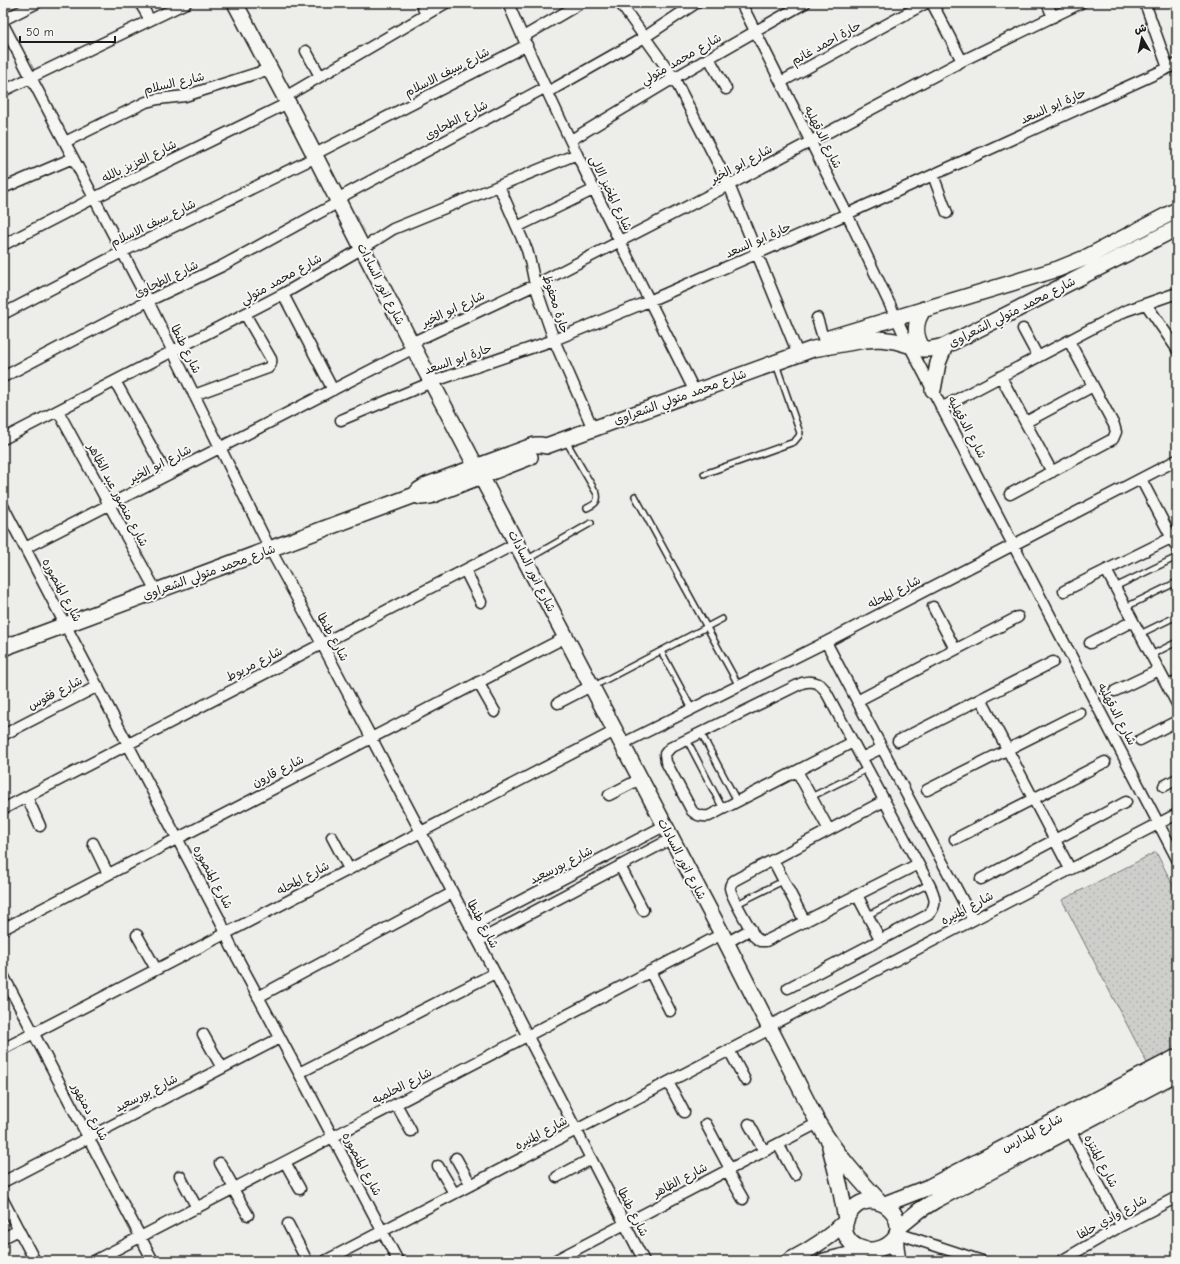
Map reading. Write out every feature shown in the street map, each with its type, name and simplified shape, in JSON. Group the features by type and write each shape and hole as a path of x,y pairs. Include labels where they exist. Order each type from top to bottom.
{"street":[{"path":"3,22 37,3"},
{"path":"140,3 150,20"},
{"path":"3,91 186,3"},
{"name":"شارع انور السادات","path":"235,3 664,826 724,938 818,1123 828,1140 848,1166 883,1204"},
{"path":"421,3 426,15"},
{"path":"286,100 320,76 446,3"},
{"name":"شارع المخبز الالى","path":"508,3 547,90 620,242 695,392"},
{"name":"شارع سيف الاسلام","path":"3,314 122,252 315,156 525,41 581,3"},
{"path":"620,3 674,78 729,185 798,354"},
{"name":"شارع الطحاوى","path":"3,377 148,301 222,266 338,200 645,38 696,3"},
{"name":"شارع الدقهليه","path":"741,3 847,214 896,318 916,347 933,390 942,408 1177,859"},
{"name":"شارع محمد متولي","path":"571,140 708,58 805,3"},
{"name":"حارة احمد غانم","path":"781,82 926,3"},
{"path":"932,3 962,61"},
{"path":"1046,3 1053,17"},
{"name":"شارع ابو الخير","path":"25,548 333,390 413,346 620,242 962,61 1081,3"},
{"path":"1145,3 1173,66"},
{"name":"شارع طنطا","path":"3,22 148,301 270,549 322,644 420,833 495,973 644,1261"},
{"path":"306,51 320,76"},
{"path":"708,58 726,89"},
{"name":"حارة ابو السعد","path":"341,420 432,382 554,340 649,301 758,254 1173,66"},
{"name":"شارع السلام","path":"65,142 146,102 185,96 270,69"},
{"name":"شارع العزيز بالله","path":"3,245 286,100"},
{"name":"شارع محمد متولي","path":"3,439 283,294 393,229 578,154"},
{"path":"3,188 74,158"},
{"path":"933,175 947,213"},
{"name":"حارة محفوظ","path":"499,186 527,250 535,285 554,340 593,429"},
{"path":"516,227 595,189"},
{"name":"شارع محمد متولي الشعراوى","path":"3,648 415,495 424,486 479,471 535,445 541,444 546,446 593,429 798,354 833,337 1058,269 1076,262 1177,210"},
{"name":"شارع محمد متولي الشعراوى","path":"819,345 873,339 888,339 916,347 938,348 945,346 1177,228"},
{"path":"1019,280 1030,290 1032,296 1030,303"},
{"path":"942,408 1125,311 1177,293"},
{"path":"283,294 333,390"},
{"path":"1146,304 1177,349"},
{"path":"916,347 919,343 916,332 918,319 924,309"},
{"path":"194,395 268,368 271,365 271,359 245,314"},
{"path":"817,318 819,345"},
{"path":"1023,329 1038,357"},
{"path":"1010,494 1113,439 1116,432 1114,425 1069,341"},
{"path":"933,390 936,367 945,346"},
{"path":"1001,376 1052,472"},
{"path":"115,381 167,475"},
{"path":"1026,422 1093,386"},
{"name":"شارع منصور عبد الظاهر","path":"58,411 156,591"},
{"name":"شارع المحله","path":"622,744 826,642 1177,460"},
{"path":"1141,479 1174,536 1177,548"},
{"name":"شارع المنصوره","path":"4,512 66,625 221,922 231,946 398,1261"},
{"path":"1064,591 1174,536"},
{"name":"شارع مريوط","path":"3,809 517,543"},
{"path":"465,570 481,602"},
{"path":"1106,570 1177,704"},
{"path":"933,607 955,650"},
{"path":"857,700 1018,617"},
{"path":"1090,643 1133,621"},
{"name":"شارع قارون","path":"3,929 566,637"},
{"path":"826,642 973,920"},
{"path":"898,741 1053,662"},
{"path":"1115,691 1159,670"},
{"path":"478,682 495,712"},
{"path":"788,988 928,915 935,903 935,898 929,884 884,801 853,742 825,690 819,684 811,682 802,683 687,740 668,750 665,754 666,762 692,810 694,813 706,816 723,809 853,742"},
{"name":"شارع فقوس","path":"3,735 98,686"},
{"path":"558,702 592,686"},
{"path":"981,699 1070,869"},
{"path":"927,790 1080,713"},
{"path":"1140,740 1177,721"},
{"name":"شارع المحله","path":"3,1049 420,833 615,730"},
{"path":"861,758 882,748"},
{"path":"955,839 1105,762"},
{"path":"797,771 829,830"},
{"path":"609,794 640,779"},
{"path":"1164,786 1177,779"},
{"path":"27,797 40,826"},
{"path":"884,801 732,882 730,889 737,904 757,939 766,941 918,864"},
{"path":"981,879 1126,802"},
{"name":"شارع المنيره","path":"325,1261 1177,814"},
{"name":"شارع بورسعيد","path":"470,927 664,826"},
{"path":"332,837 348,869"},
{"path":"478,941 672,839"},
{"path":"93,843 108,874"},
{"path":"773,860 805,922"},
{"path":"620,866 643,910"},
{"path":"258,997 452,893"},
{"path":"857,895 880,939"},
{"name":"شارع الحلميه","path":"94,1261 650,971 724,938 751,929"},
{"path":"137,935 156,970"},
{"path":"650,971 670,1011"},
{"path":"299,1073 495,973"},
{"name":"شارع دمنهور","path":"3,975 153,1261"},
{"path":"202,1034 222,1068"},
{"name":"شارع بورسعيد","path":"3,1182 280,1038"},
{"path":"728,1050 745,1080"},
{"name":"شارع المدارس","path":"883,1204 929,1187 1177,1057"},
{"name":"شارع المدارس","path":"897,1233 920,1210 936,1200 1177,1073"},
{"path":"668,1082 684,1112"},
{"path":"396,1104 411,1131"},
{"name":"شارع الظاهر","path":"554,1261 569,1258 624,1224 818,1123"},
{"path":"706,1124 743,1199"},
{"path":"749,1124 764,1151"},
{"name":"شارع المنتزه","path":"1070,1130 1121,1226"},
{"name":"شارع انور السادات","path":"828,1140 839,1182 846,1220"},
{"path":"778,1144 795,1175"},
{"path":"456,1158 471,1185"},
{"path":"557,1177 592,1159"},
{"path":"285,1162 300,1189"},
{"path":"220,1163 248,1215"},
{"path":"438,1166 454,1193"},
{"path":"180,1176 197,1208"},
{"name":"شارع وادي حلفا","path":"1061,1261 1121,1226 1177,1197"},
{"path":"3,1200 35,1261"},
{"path":"789,1261 826,1238 846,1220 850,1213 860,1203 867,1201 883,1204 893,1212 897,1222 898,1261"},
{"path":"846,1220 846,1234 851,1244 874,1261"},
{"path":"288,1224 307,1261"},
{"path":"3,1238 19,1230"},
{"path":"824,1261 861,1252 868,1253 882,1251 888,1248 897,1233"},
{"path":"897,1233 982,1261"},
{"path":"343,1252 348,1261"}],"lane":[{"path":"704,474 794,442 799,436 800,433 776,362"},
{"path":"565,439 597,494 597,501 595,504 586,508"},
{"path":"635,496 738,686"},
{"path":"526,560 592,523"},
{"path":"1115,587 1177,557"},
{"path":"1126,607 1177,582"},
{"path":"1140,634 1177,616"},
{"path":"592,686 722,619"},
{"path":"1151,655 1177,642"},
{"path":"661,651 692,709"},
{"path":"1166,684 1177,679"},
{"path":"701,733 737,801"},
{"path":"687,740 723,809"},
{"path":"811,797 867,769"},
{"path":"737,904 783,880"},
{"path":"868,915 929,884"}],"shaded area":[{"path":"1156,852 1177,893 1177,1048 1147,1063 1062,900"}]}
